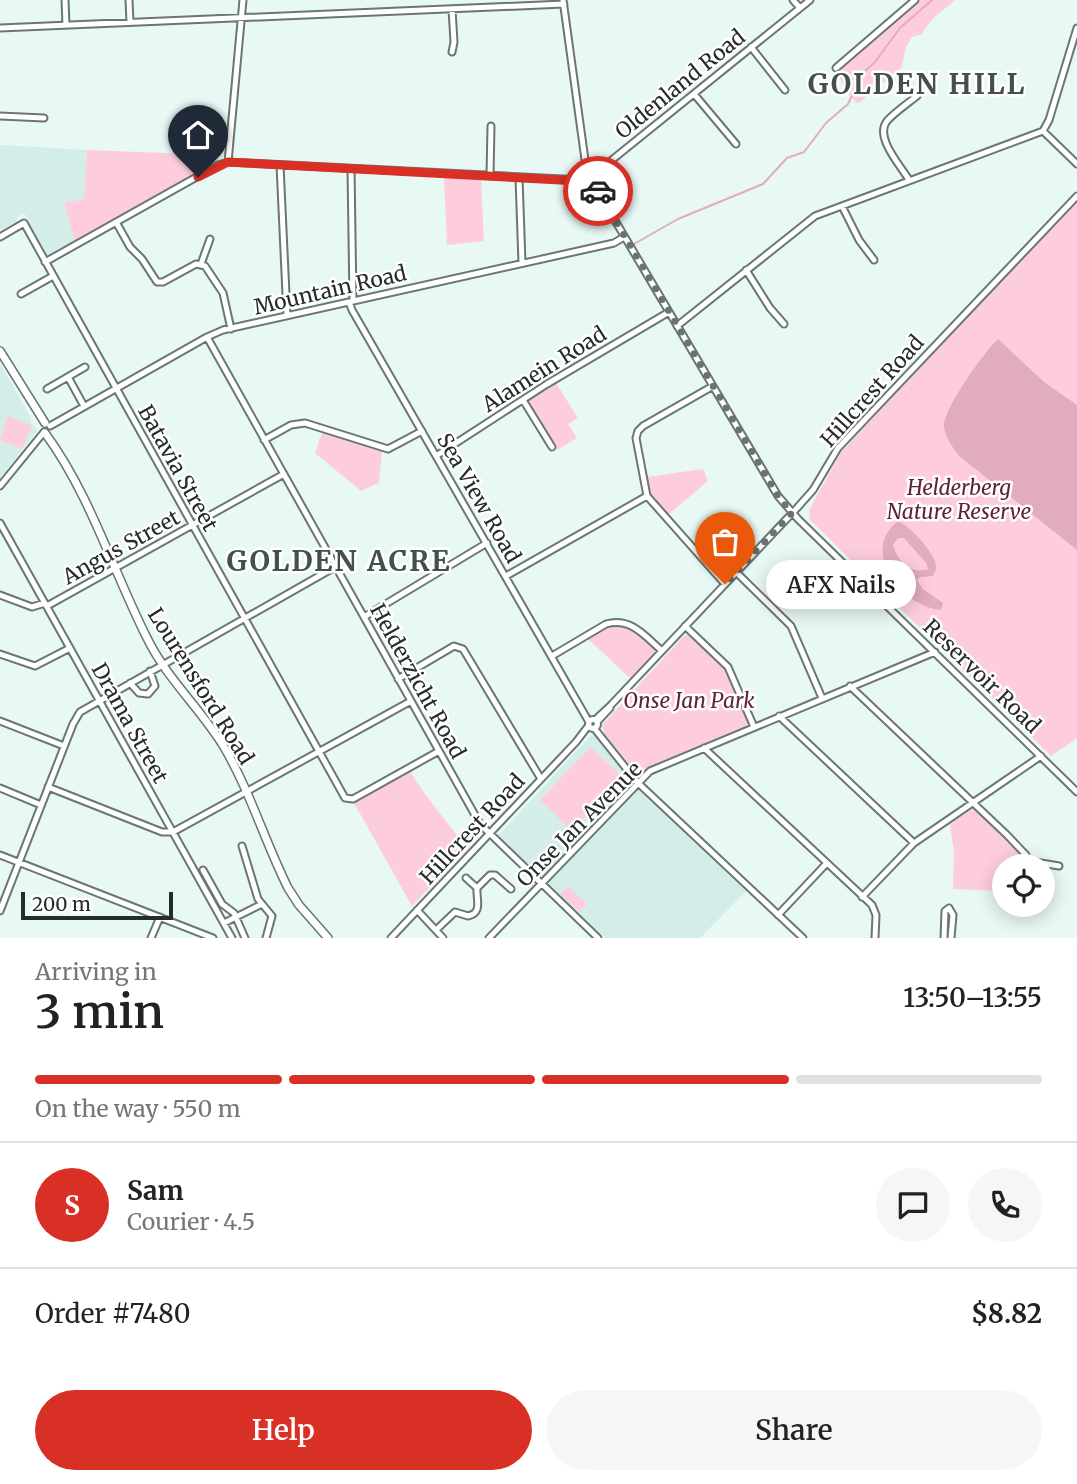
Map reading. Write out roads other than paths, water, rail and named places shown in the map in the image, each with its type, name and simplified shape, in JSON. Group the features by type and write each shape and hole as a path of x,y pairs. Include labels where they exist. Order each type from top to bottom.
{"street":[{"path":"65,0 66,25"},
{"path":"129,0 130,22"},
{"path":"228,162 243,0"},
{"path":"793,0 800,8"},
{"name":"Oldenland Road","path":"590,176 810,0"},
{"path":"836,68 915,0"},
{"path":"0,27 564,2"},
{"name":"Reservoir Road","path":"564,2 586,167 624,237 778,496 792,513 1077,792"},
{"path":"452,9 452,52"},
{"path":"677,326 810,219 1043,131 1074,52 1077,28"},
{"path":"751,47 785,90"},
{"path":"694,93 736,144"},
{"path":"909,180 885,140 883,131 888,121 917,96"},
{"path":"0,116 44,118"},
{"path":"491,126 491,176"},
{"path":"1043,131 1077,164"},
{"path":"46,262 218,165 228,162 579,181 590,176"},
{"path":"280,165 287,316"},
{"name":"Sea View Road","path":"351,169 352,310 583,709 637,782 803,938"},
{"path":"519,178 522,263"},
{"name":"Hillcrest Road","path":"391,938 792,513 813,490 838,448 1077,196"},
{"path":"842,206 859,240 874,260"},
{"path":"116,222 130,247 157,282 163,282 196,264 201,264"},
{"name":"Batavia Street","path":"0,237 24,223 344,796 348,800 353,799 439,751"},
{"name":"Mountain Road","path":"43,430 207,337 231,328 614,243 624,237"},
{"path":"201,264 211,239"},
{"path":"201,264 223,293 231,328"},
{"path":"746,270 770,308 784,324"},
{"path":"20,294 53,276"},
{"name":"Alamein Road","path":"436,456 669,312"},
{"name":"Helderzicht Road","path":"207,337 480,824 598,938"},
{"name":"Lourensford Road","path":"0,351 16,374 38,414 43,430 54,444 90,512 146,638 162,664 219,740 288,888 328,938"},
{"path":"47,388 85,367"},
{"path":"68,377 84,406"},
{"path":"713,386 643,426 636,438 647,496 725,584"},
{"path":"523,400 552,447"},
{"path":"264,440 290,425 305,423 391,449 422,431"},
{"path":"43,430 46,439 54,444"},
{"path":"0,486 43,430"},
{"name":"Angus Street","path":"46,604 284,474"},
{"path":"506,576 647,496"},
{"name":"Drama Street","path":"0,523 232,938"},
{"path":"364,617 487,543"},
{"path":"0,911 78,713 335,567"},
{"path":"736,572 791,626 822,698"},
{"path":"0,595 32,607 46,604"},
{"path":"552,656 606,624 615,622 633,626 662,652"},
{"path":"685,626 728,667 754,727"},
{"path":"398,679 454,646 463,649 541,779"},
{"path":"0,654 34,666 70,648"},
{"name":"Onse Jan Avenue","path":"489,938 637,782 656,768 935,652"},
{"path":"130,683 139,694 148,694 156,683 150,671"},
{"path":"850,687 974,803 1024,854"},
{"path":"48,787 162,832 173,832 411,701"},
{"path":"779,716 914,843"},
{"path":"0,721 64,746"},
{"path":"704,748 875,910 875,938"},
{"path":"862,897 914,843 1041,756"},
{"path":"0,789 41,804"},
{"path":"242,846 262,904 272,917 266,938"},
{"path":"0,855 213,938"},
{"path":"778,915 826,864"},
{"path":"1055,866 1059,866"},
{"path":"203,870 222,904 233,911 245,938"},
{"path":"477,887 492,874 511,889"},
{"path":"436,930 455,912 468,916 476,912 477,887 466,878"},
{"path":"224,923 262,904"},
{"path":"944,938 945,911 948,908 953,915 951,938"},
{"path":"417,910 443,938"},
{"path":"152,938 160,917"},
{"path":"495,933 500,938"}],"waterway":[{"path":"634,244 678,219 763,184 787,158 804,152 826,123 848,104 862,74 875,62 900,28 932,0"}],"place":[{"name":"AFX Nails","path":"725,584"}],"district":[{"name":"GOLDEN HILL","path":"917,84"},
{"name":"GOLDEN ACRE","path":"339,561"}],"park label":[{"name":"Helderberg Nature Reserve","path":"959,499"},
{"name":"Onse Jan Park","path":"689,700"}]}
